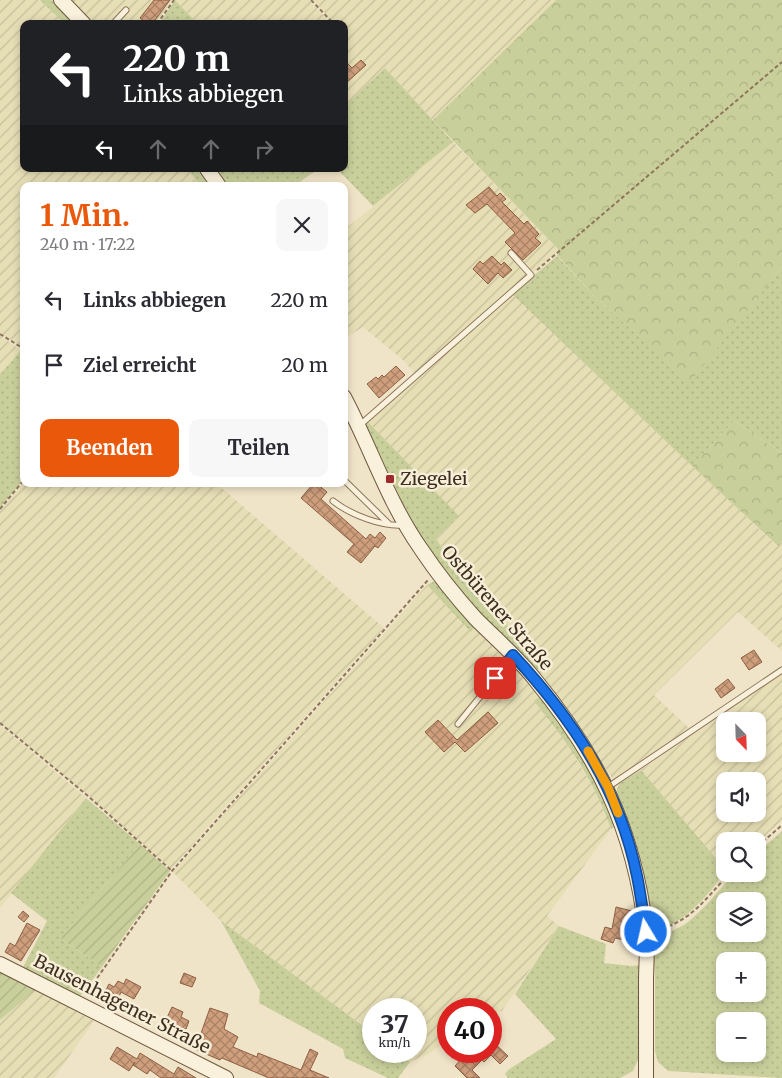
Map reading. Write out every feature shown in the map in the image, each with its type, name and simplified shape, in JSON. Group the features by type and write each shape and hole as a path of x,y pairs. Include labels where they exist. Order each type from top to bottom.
{"street":[{"path":"61,0 80,20"},
{"name":"Ostbürener Straße","path":"348,406 405,525 436,571 475,617 513,655 568,719 590,753 608,787 624,830 637,875 646,932 646,1078"},
{"name":"Bausenhagener Straße","path":"0,964 226,1078"}],"lane":[{"path":"117,20 126,10"},
{"path":"358,427 531,275 511,253"},
{"path":"348,484 386,518 389,524"},
{"path":"334,501 350,512 389,524 405,525"},
{"path":"458,724 513,655"},
{"path":"608,787 782,670"}],"path":[{"path":"160,20 174,0"},
{"path":"311,0 330,20"},
{"path":"531,275 782,62"},
{"path":"0,334 20,346"},
{"path":"0,509 20,485"},
{"path":"78,1004 172,871 436,571"},
{"path":"0,723 172,871"},
{"path":"766,839 782,825"},
{"path":"646,932 671,927 686,918 699,908 722,882"}],"shaded area":[{"path":"0,0 40,0 61,20 20,20 20,172 190,172 197,182 20,182 20,346 0,333"},
{"path":"69,0 172,0 158,20 88,20"},
{"path":"175,0 309,0 328,20 194,20"},
{"path":"313,0 556,0 433,120 385,68 348,102 348,20 331,20"},
{"path":"453,142 559,250 416,375 403,360 363,327 348,336 348,227"},
{"path":"512,294 777,546 782,541 782,651 738,612 654,695 690,729 613,779 536,672 542,665 450,563 436,538 458,517 367,421"},
{"path":"0,336 20,351 0,375"},
{"path":"20,487 220,487 384,628 171,869 89,796 0,723 0,511"},
{"path":"427,585 471,631 475,626 541,696 534,701 562,735 601,800 611,829 547,916 559,926 502,1011 502,998 437,998 437,1048 427,1054 427,998 362,998 362,1025 221,921 173,872"},
{"path":"782,672 782,821 766,835 766,832 716,832 716,858 641,770 716,718 716,762 766,762 766,712 724,712"},
{"path":"0,725 86,798 0,908"},
{"path":"37,989 94,1021 54,1078 0,1078 0,1020"}],"green space":[{"path":"40,0 52,0 70,20 61,20"},
{"path":"175,0 194,20 162,20"},
{"path":"556,0 782,0 782,267 690,382 596,298 557,255 560,251 433,120"},
{"path":"385,68 453,142 373,206 340,172 348,172 348,102"},
{"path":"190,172 201,172 208,182 197,182"},
{"path":"214,172 314,172 300,182 221,182"},
{"path":"557,256 596,298 690,381 782,267 782,453 734,421 692,466 512,294"},
{"path":"20,351 20,484 0,508 0,375"},
{"path":"367,421 459,516 436,538 450,563 543,664 536,672 461,596 428,552 397,499 360,427"},
{"path":"734,421 782,453 782,541 778,546 692,466"},
{"path":"435,581 475,626 471,632 427,585"},
{"path":"541,696 584,758 602,791 617,826 611,829 597,794 588,778 557,731 534,701"},
{"path":"641,770 716,858 716,882 718,882 702,901 677,922 668,925 658,925 650,916 636,848 616,793 619,784"},
{"path":"86,798 140,844 60,938 102,967 78,999 21,971 47,921 11,893"},
{"path":"782,831 782,1078 668,1071 658,1062 655,1051 655,975 652,942 688,922 716,894 716,942 766,942 766,892 718,892 727,882 766,882 766,845"},
{"path":"140,844 170,871 102,967 60,938"},
{"path":"221,921 362,1025 362,1063 409,1063 398,1078 388,1078 345,1058 343,1049 259,1003 260,991"},
{"path":"559,926 606,944 604,963 631,966 642,965 638,1060 633,1071 620,1078 508,1078 505,1074 508,1070 556,1039 515,994"},
{"path":"0,970 37,989 0,1020"}],"building":[{"path":"154,0 170,0 155,20 143,20 140,18"},
{"path":"361,60 366,65 348,81 348,64 352,68"},
{"path":"489,187 497,196 500,193 506,199 502,202 524,224 527,221 539,234 535,238 541,243 523,260 505,242 515,233 487,204 475,213 466,205"},
{"path":"492,256 501,265 504,262 512,270 503,278 498,273 488,284 473,269 480,261 483,264"},
{"path":"396,366 405,375 379,398 367,384 376,377 378,379 382,375 384,377"},
{"path":"310,487 321,487 327,492 321,499 366,539 370,534 375,538 380,532 386,538 378,548 375,546 361,563 347,552 354,544 301,498"},
{"path":"754,650 762,662 749,670 741,658"},
{"path":"728,679 735,688 721,698 715,689"},
{"path":"488,712 498,723 465,752 455,742 444,752 425,732 438,720 457,740"},
{"path":"616,907 632,911 629,927 632,927 629,941 615,938 613,943 601,939 605,927 612,929"},
{"path":"23,911 29,916 24,922 18,917"},
{"path":"27,923 40,930 21,961 5,952 10,943 15,946"},
{"path":"184,973 196,978 192,987 180,983"},
{"path":"126,979 141,987 134,999 121,992 117,1001 104,994 109,984 114,987 118,981 124,984"},
{"path":"172,1007 183,1012 181,1017 189,1021 186,1029 165,1022"},
{"path":"210,1008 228,1014 224,1029 238,1037 233,1047 257,1057 258,1053 301,1070 310,1049 318,1053 310,1070 329,1078 269,1078 190,1047 195,1034 200,1036"},
{"path":"117,1047 137,1059 140,1053 174,1074 178,1067 196,1078 161,1078 150,1070 147,1074 133,1065 129,1071 110,1059"},
{"path":"502,1050 508,1056 502,1062"},
{"path":"458,1063 479,1063 472,1070 480,1078 467,1078 455,1066"}],"slow traffic":[{"path":"588,751 608,787 618,813"}],"place":[{"name":"Ziegelei","path":"390,479"}],"route":[{"path":"495,678 513,655 568,719 590,753 608,787 624,830 637,875 646,932"}]}
